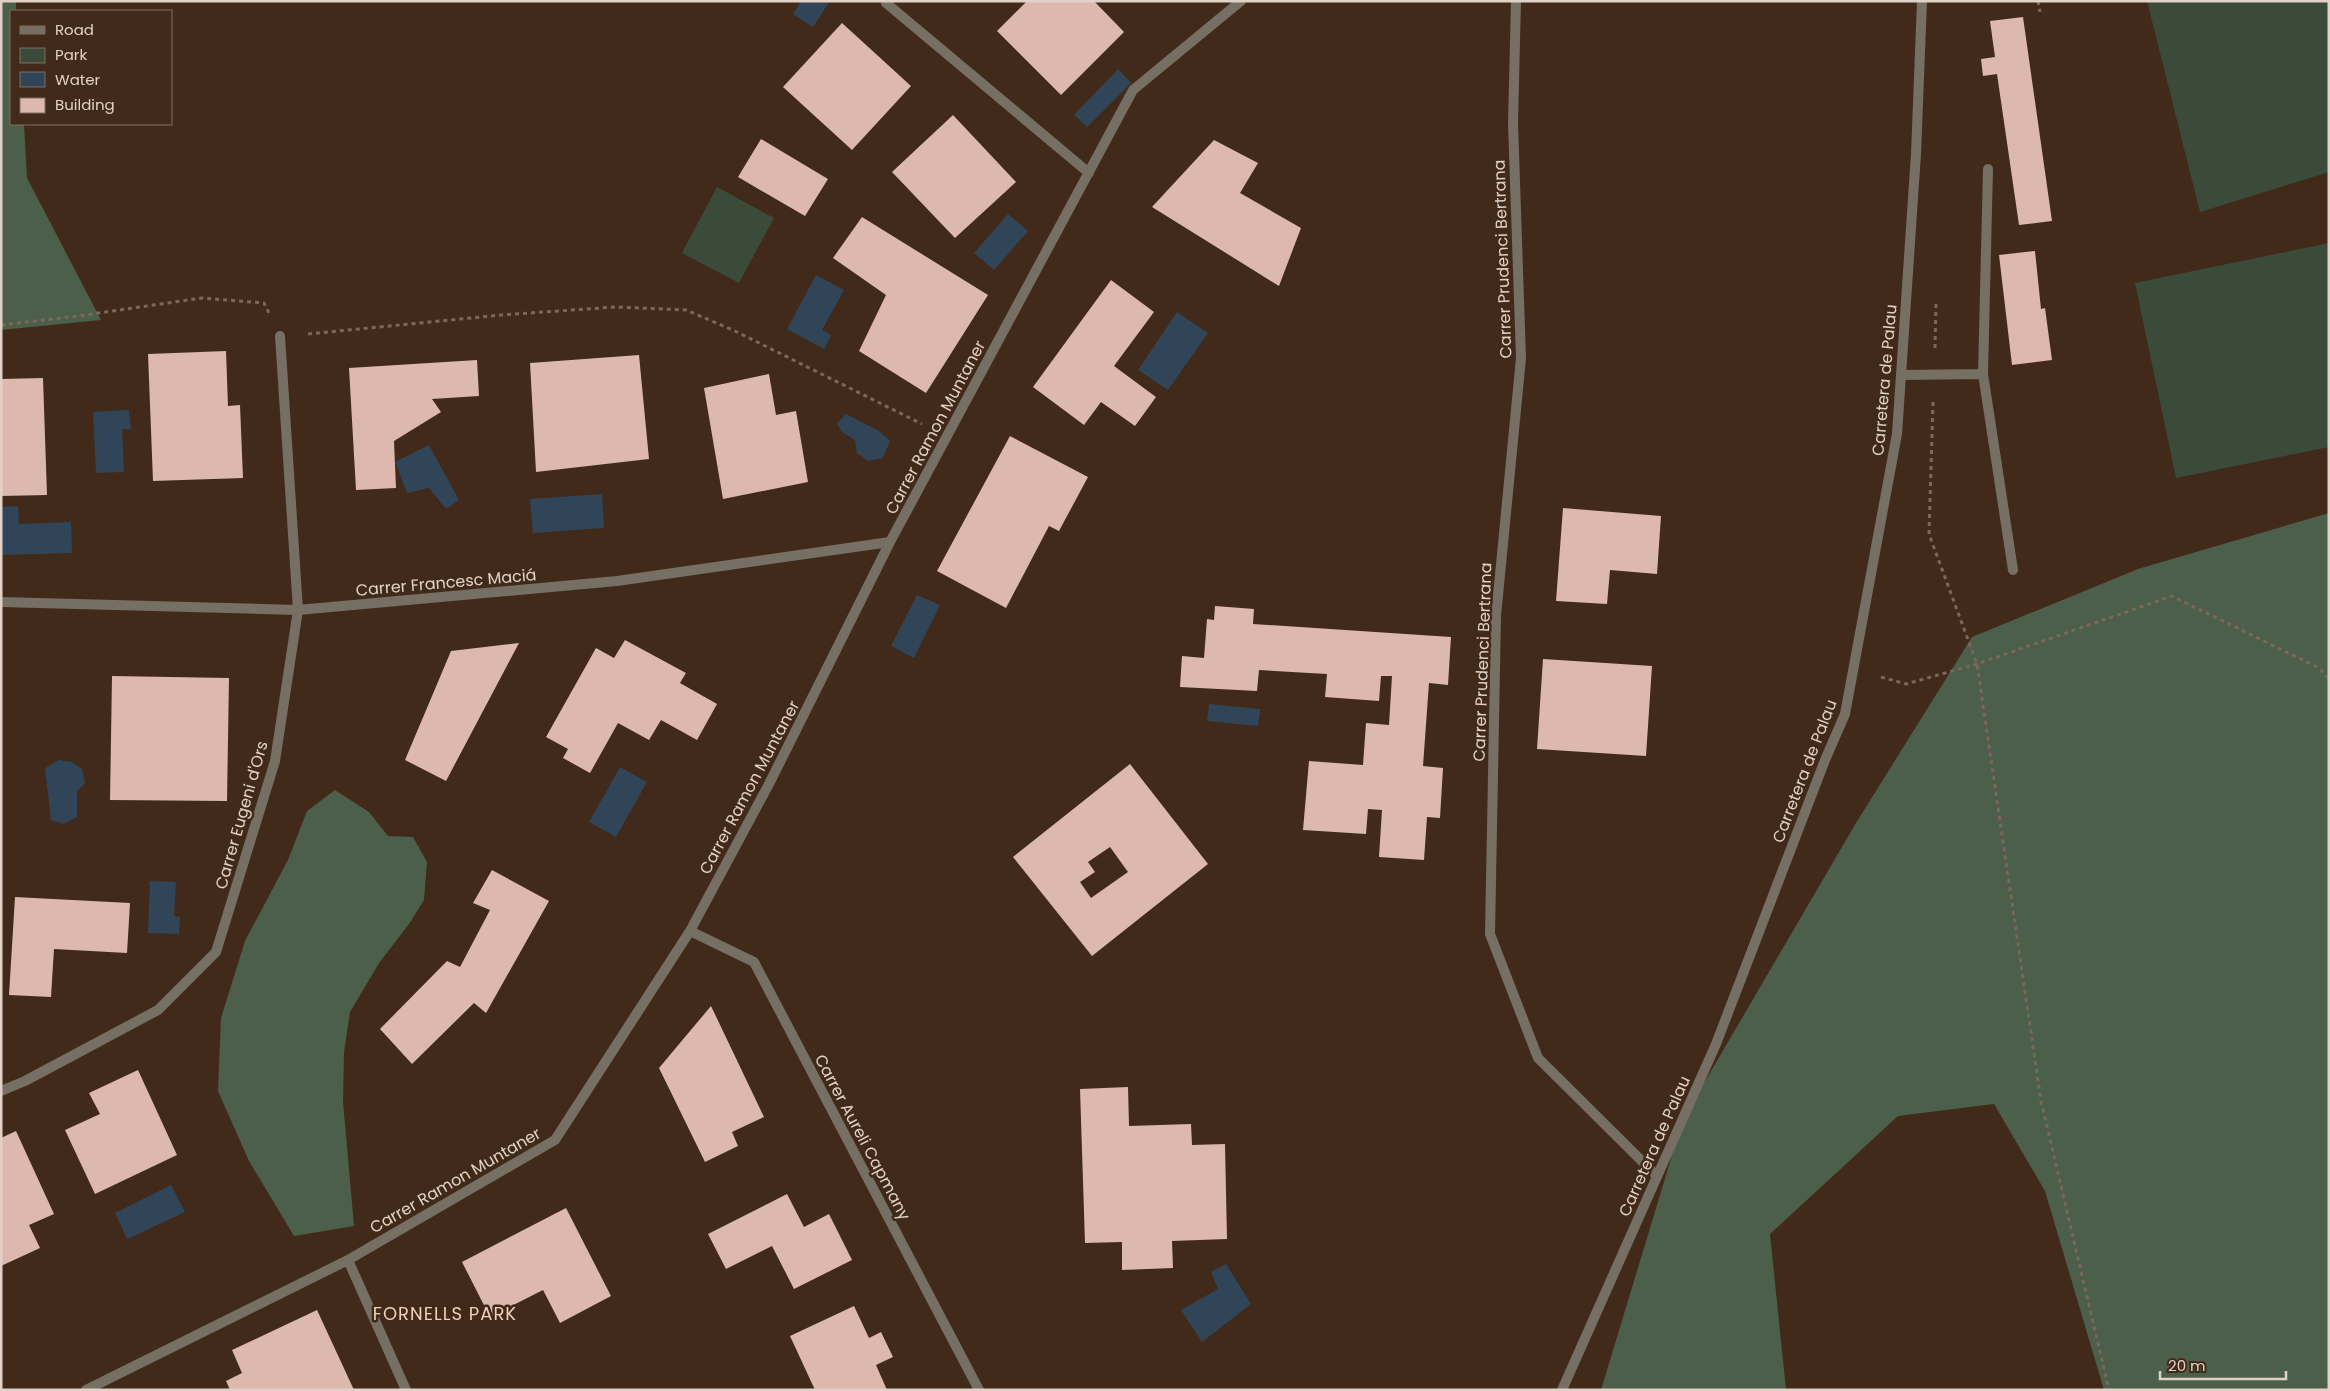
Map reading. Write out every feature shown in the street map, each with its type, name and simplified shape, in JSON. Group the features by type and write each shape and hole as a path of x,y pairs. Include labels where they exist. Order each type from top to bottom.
{"street":[{"name":"Carrer Ramon Muntaner","path":"86,1390 348,1260 555,1140 690,931 769,784 890,542 1133,90 1241,1"},
{"name":"Carrer Prudenci Bertrana","path":"1516,1 1513,124 1521,358 1496,616 1490,934 1538,1058 1657,1176"},
{"name":"Carretera de Palau","path":"1562,1390 1716,1044 1825,760 1845,714 1897,434 1916,154 1922,1"},
{"path":"886,2 1089,173"},
{"path":"1988,169 1982,374 2013,570"},
{"name":"Carrer Eugeni d'Ors","path":"1,1092 158,1010 216,952 275,761 298,610 280,336"},
{"path":"1901,375 1982,374"},
{"name":"Carrer Francesc Maciá","path":"1,602 298,610 617,581 890,542"},
{"name":"Carrer Aureli Capmany","path":"690,931 754,962 979,1390"},
{"path":"348,1260 406,1390"}],"path":[{"path":"2038,1 2040,12"},
{"path":"1,325 202,298 264,303 280,336 501,315 614,307 686,310 771,348 947,436"},
{"path":"1934,375 1929,534 1978,664 2041,1101 2109,1390"},
{"path":"1854,669 1906,684 1978,664 2172,596 2319,668 2329,679"}],"green space":[{"path":"1,1 16,1 16,10 10,10 10,125 24,125 27,178 101,320 1,330"},
{"path":"2147,1 2329,1 2329,172 2200,212"},
{"path":"717,187 774,218 739,283 682,253"},
{"path":"2329,243 2329,447 2176,478 2135,283"},
{"path":"2329,513 2329,1390 2104,1390 2045,1191 1994,1104 1898,1116 1770,1234 1786,1390 1601,1390 1683,1119 1856,823 1972,637 2138,569"},
{"path":"335,790 369,812 388,836 413,837 427,862 424,900 409,924 379,963 350,1012 344,1052 343,1102 354,1226 294,1236 249,1161 218,1091 221,1018 245,941 288,860 307,811"}],"water":[{"path":"801,1 830,1 813,27 793,14"},
{"path":"1118,69 1131,83 1087,127 1074,115"},
{"path":"1008,214 1028,231 994,270 974,253"},
{"path":"816,275 844,290 822,330 831,335 824,349 787,329"},
{"path":"1177,312 1208,333 1168,390 1138,370"},
{"path":"129,410 131,429 122,429 124,472 96,473 93,412"},
{"path":"846,414 879,431 890,441 883,458 868,461 857,453 855,440 842,432 837,424"},
{"path":"429,445 459,500 446,509 429,488 407,493 395,462"},
{"path":"602,494 604,528 533,533 530,499"},
{"path":"18,506 19,524 71,522 72,553 1,555 1,507"},
{"path":"917,595 940,605 914,658 891,646"},
{"path":"1209,704 1260,709 1258,726 1207,721"},
{"path":"59,760 72,762 82,769 85,783 77,792 77,817 63,824 51,820 45,768"},
{"path":"620,767 647,782 616,837 589,822"},
{"path":"150,881 176,882 174,916 180,917 179,934 148,933"},
{"path":"171,1185 185,1212 127,1239 115,1213"},
{"path":"1226,1264 1251,1304 1202,1342 1181,1310 1218,1289 1211,1272"}],"building":[{"path":"1027,1 1094,1 1124,32 1061,95 997,31"},
{"path":"2023,17 2052,221 2019,225 1997,74 1983,76 1981,59 1995,57 1990,21"},
{"path":"842,23 911,86 852,150 783,87"},
{"path":"953,115 1016,182 955,238 892,172"},
{"path":"761,139 828,179 805,216 738,177"},
{"path":"1214,140 1258,163 1240,193 1301,228 1279,286 1152,207"},
{"path":"862,217 988,295 926,393 859,351 886,295 833,258"},
{"path":"2035,251 2041,309 2045,308 2052,360 2012,365 1999,255"},
{"path":"1111,280 1154,312 1114,366 1156,397 1135,426 1101,402 1084,425 1033,387"},
{"path":"226,351 228,406 240,405 243,478 153,481 148,354"},
{"path":"639,355 649,459 536,472 530,363"},
{"path":"477,360 479,396 432,399 441,412 394,441 396,488 356,490 349,368"},
{"path":"769,374 776,415 796,411 808,482 723,499 704,388"},
{"path":"43,378 47,495 1,496 1,379"},
{"path":"1010,436 1088,477 1059,531 1049,526 1006,608 937,571"},
{"path":"1563,508 1661,516 1657,574 1610,570 1607,604 1556,601"},
{"path":"1215,606 1254,609 1253,624 1451,637 1448,685 1429,683 1423,766 1443,768 1440,818 1427,817 1424,860 1379,857 1382,810 1368,809 1366,834 1303,830 1309,761 1363,765 1366,723 1389,725 1392,676 1381,676 1379,701 1325,697 1327,674 1259,670 1257,691 1180,687 1182,656 1204,658 1207,619 1214,620"},
{"path":"625,640 686,673 680,683 717,704 697,740 661,720 649,740 618,723 590,773 563,758 568,749 546,737 596,648 614,658"},
{"path":"519,643 446,781 405,760 451,651"},
{"path":"1543,659 1652,666 1646,756 1537,749"},
{"path":"112,676 229,678 227,801 110,800"},
{"path":"1130,764 1208,864 1092,956 1013,857","holes":["1110,847 1128,872 1091,898 1080,882 1095,872 1088,862"]},
{"path":"492,870 549,901 486,1013 474,1003 412,1064 380,1029 447,961 460,967 490,910 473,903"},
{"path":"15,897 130,903 127,953 54,949 51,997 9,995"},
{"path":"711,1006 764,1117 732,1132 738,1146 705,1162 659,1068"},
{"path":"138,1070 177,1155 95,1194 65,1130 100,1114 89,1093"},
{"path":"1128,1087 1129,1126 1191,1124 1192,1145 1225,1144 1227,1239 1172,1241 1173,1268 1122,1270 1122,1242 1085,1243 1080,1089"},
{"path":"16,1131 54,1214 29,1225 40,1248 1,1266 1,1138"},
{"path":"787,1194 804,1227 829,1214 852,1260 794,1289 772,1246 726,1269 708,1234"},
{"path":"566,1208 611,1296 560,1323 543,1290 490,1317 462,1262"},
{"path":"854,1306 869,1338 881,1332 893,1357 876,1365 887,1390 815,1390 790,1336"},
{"path":"317,1310 354,1390 230,1390 226,1381 242,1373 232,1350"}],"district":[{"name":"FORNELLS PARK","path":"445,1314"}]}
